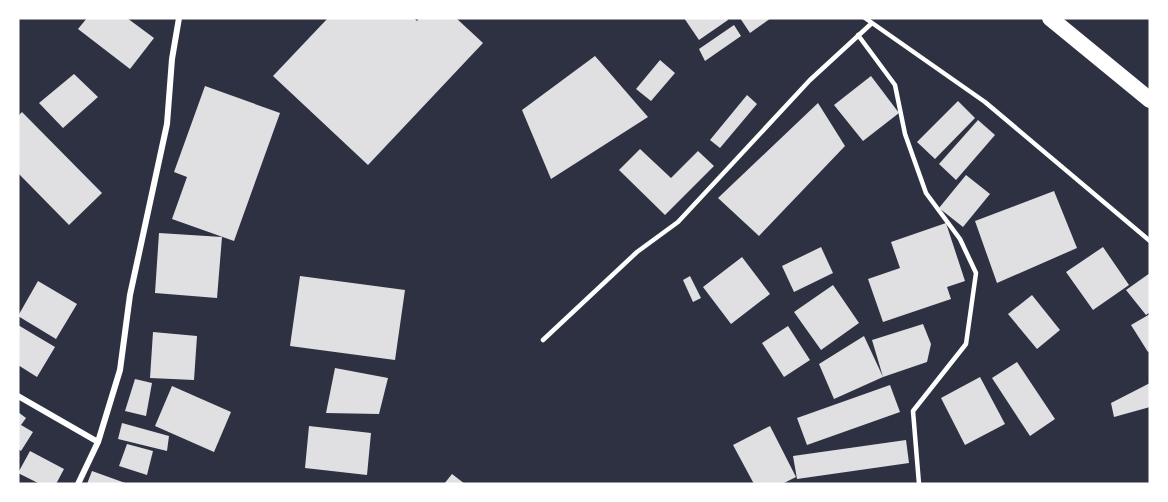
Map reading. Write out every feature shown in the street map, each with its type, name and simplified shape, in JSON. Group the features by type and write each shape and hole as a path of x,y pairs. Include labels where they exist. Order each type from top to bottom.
{"highway":[{"path":"1050,18 1150,100"}],"street":[{"path":"78,484 98,442 120,370 130,295 167,124 172,59 180,18"},
{"path":"18,396 98,442"}],"lane":[{"path":"865,18 985,102 1150,242"},
{"path":"543,340 637,252 678,222 810,80 872,23"},
{"path":"858,35 895,85 905,134 926,192 960,239 975,273 966,344 913,411 919,484"}],"building":[{"path":"87,18 127,18 154,38 130,69 78,29"},
{"path":"328,18 414,18 417,21 419,18 456,18 483,43 368,165 273,76"},
{"path":"684,18 727,18 728,20 699,40"},
{"path":"740,18 771,18 750,33"},
{"path":"734,25 741,36 705,61 699,49"},
{"path":"595,56 648,117 551,179 522,110"},
{"path":"660,60 675,73 651,101 636,89"},
{"path":"74,74 98,97 63,128 39,103"},
{"path":"871,76 899,113 863,141 834,105"},
{"path":"205,86 280,113 234,241 172,219 187,177 174,172"},
{"path":"747,95 757,104 720,148 710,140"},
{"path":"958,101 975,118 935,159 917,142"},
{"path":"818,103 845,146 759,236 718,198"},
{"path":"22,112 102,193 69,225 18,173 18,116"},
{"path":"978,120 995,135 956,180 939,164"},
{"path":"640,149 671,178 698,151 714,166 665,215 619,170"},
{"path":"966,175 990,194 963,227 939,208"},
{"path":"1054,191 1077,248 997,283 975,221"},
{"path":"946,223 965,281 947,287 951,299 883,322 868,279 900,268 891,242"},
{"path":"159,233 222,237 217,298 155,293"},
{"path":"821,247 833,273 794,292 782,266"},
{"path":"1103,247 1129,285 1093,310 1066,272"},
{"path":"742,257 770,294 731,324 703,287"},
{"path":"1150,273 1150,312 1146,315 1126,290"},
{"path":"300,276 405,290 395,360 290,346"},
{"path":"690,276 701,298 693,302 683,280"},
{"path":"38,281 77,304 56,339 18,316"},
{"path":"833,285 859,323 821,350 794,312"},
{"path":"1032,295 1060,330 1037,349 1008,314"},
{"path":"1150,314 1150,351 1148,352 1131,325"},
{"path":"923,324 931,344 927,362 883,377 872,340"},
{"path":"18,325 55,347 37,377 18,365"},
{"path":"788,326 810,360 784,377 762,343"},
{"path":"153,332 197,336 194,380 150,378"},
{"path":"864,336 883,377 834,399 819,364"},
{"path":"1017,362 1055,419 1030,436 992,378"},
{"path":"335,368 388,378 379,414 326,413"},
{"path":"980,377 1005,424 965,445 941,398"},
{"path":"135,379 152,383 146,416 125,411"},
{"path":"1150,383 1150,407 1114,417 1111,403"},
{"path":"890,385 900,412 807,445 797,418"},
{"path":"172,386 231,412 214,452 155,426"},
{"path":"18,412 26,418 21,425 33,432 21,451 18,449"},
{"path":"122,423 169,436 167,451 118,439"},
{"path":"309,426 371,433 367,475 305,468"},
{"path":"770,426 796,477 782,484 754,484 733,445"},
{"path":"906,440 909,463 797,479 793,456"},
{"path":"127,444 153,451 147,475 119,466"},
{"path":"30,451 64,469 56,484 40,484 18,473"},
{"path":"92,471 128,484 87,484"},
{"path":"452,474 465,484 444,484"}]}
